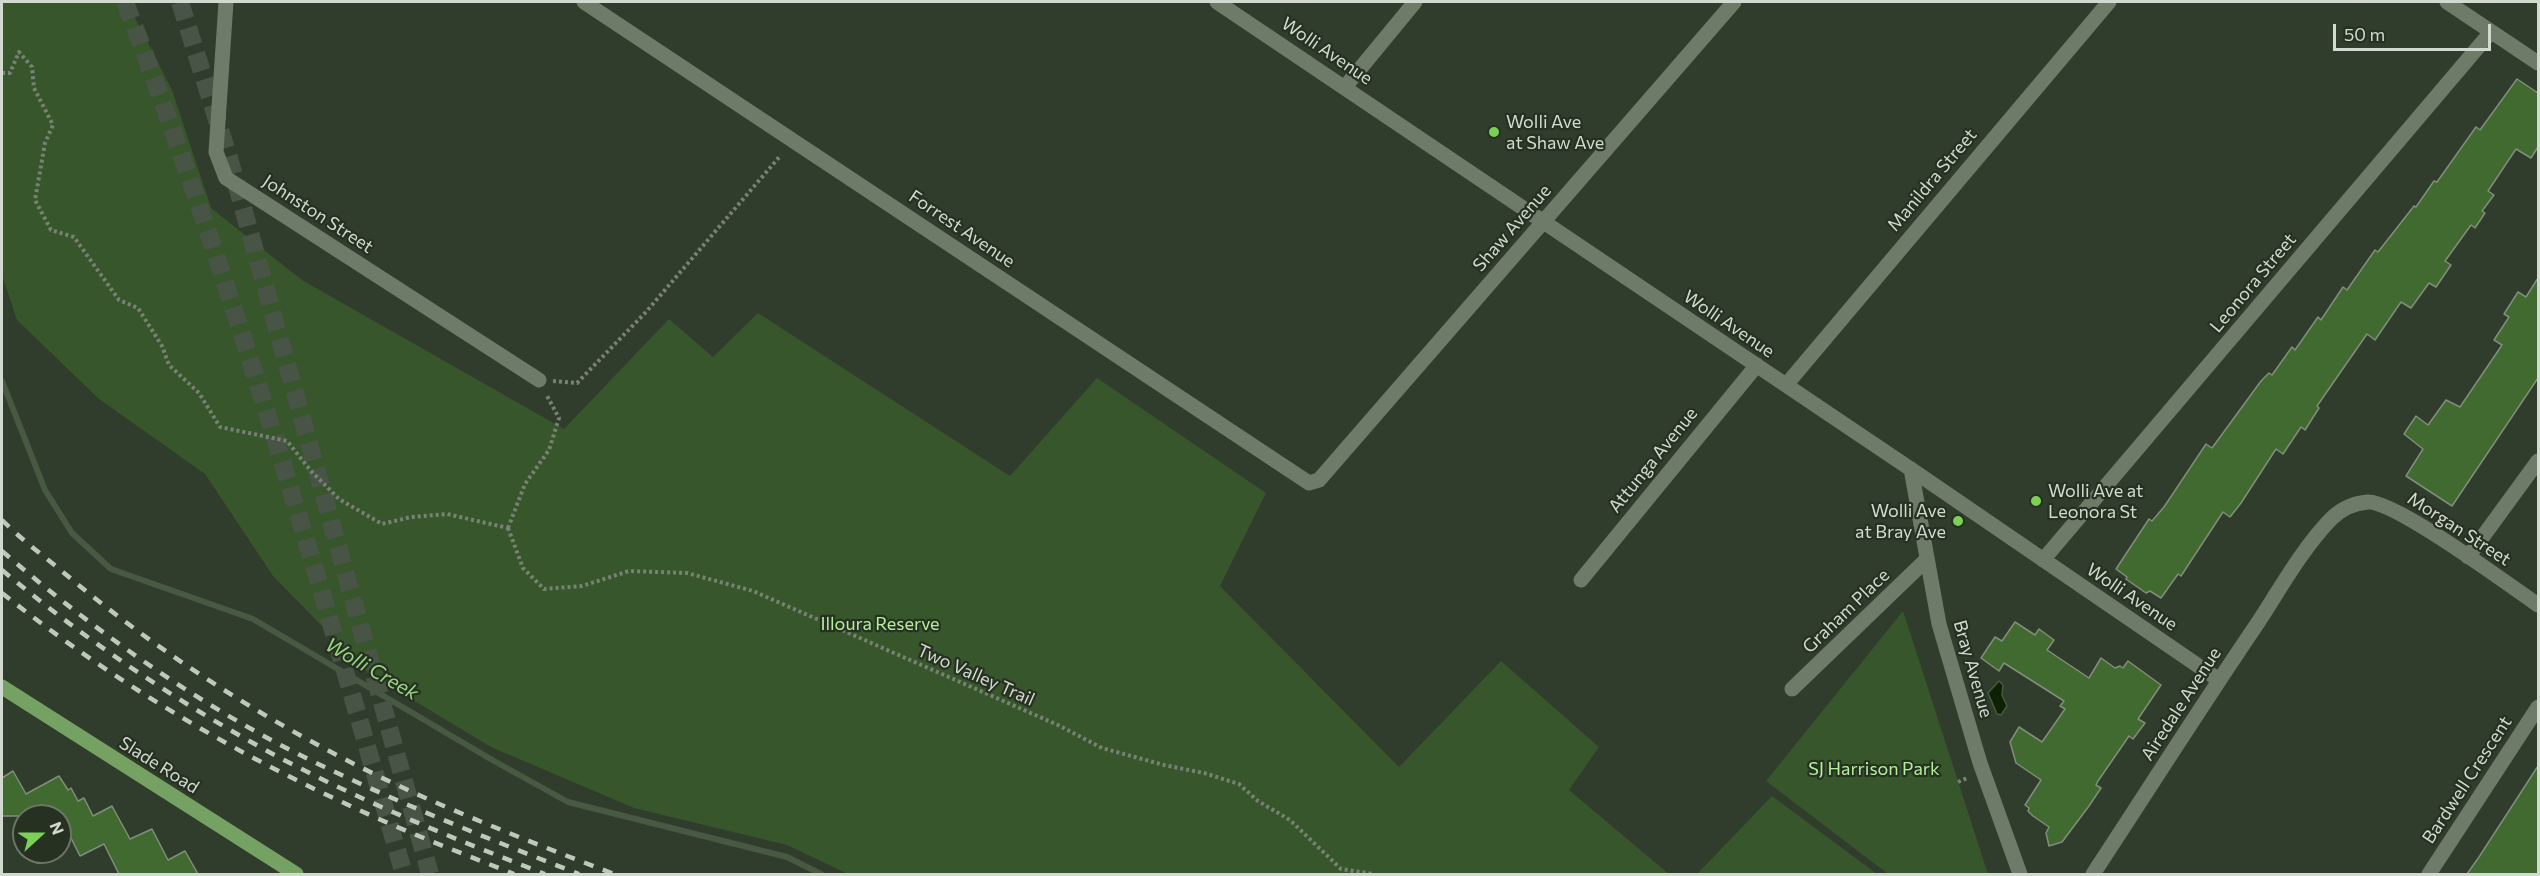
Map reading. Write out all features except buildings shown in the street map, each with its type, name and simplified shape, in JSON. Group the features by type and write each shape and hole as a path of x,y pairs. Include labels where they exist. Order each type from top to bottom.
{"main road":[{"name":"Slade Road","path":"2,687 296,874"}],"street":[{"name":"Johnston Street","path":"226,2 216,152 226,178 539,380"},
{"name":"Forrest Avenue","path":"584,2 1309,483 1319,480"},
{"name":"Wolli Avenue","path":"1217,2 1911,469 2219,680"},
{"path":"1346,87 1415,2"},
{"name":"Shaw Avenue","path":"1319,480 1734,2"},
{"name":"Manildra Street","path":"1786,385 2109,2"},
{"path":"2447,2 2538,63"},
{"name":"Leonora Street","path":"2043,560 2491,32"},
{"name":"Attunga Avenue","path":"1581,580 1757,365"},
{"path":"2468,557 2538,461"},
{"name":"Bray Avenue","path":"1911,469 1938,624 1980,763 2020,874"},
{"name":"Morgan Street","path":"2303,555 2331,519 2343,509 2370,502 2384,505 2400,513 2538,605"},
{"name":"Airedale Avenue","path":"2093,874 2303,555"},
{"name":"Graham Place","path":"1792,689 1926,560"},
{"name":"Bardwell Crescent","path":"2429,874 2538,707"}],"path":[{"path":"2,73 10,73 19,52 32,67 34,88 53,125 45,143 35,200 51,230 74,237 119,300 138,308 162,346 169,365 199,393 220,427 287,441 311,471 339,499 382,524 411,517 447,514 508,528 525,484 549,450 559,418 539,380"},
{"path":"539,380 577,383 646,312 781,155"},
{"name":"Two Valley Trail","path":"508,528 523,568 544,589 582,586 629,571 687,573 753,591 1058,725 1102,748 1239,784 1258,801 1290,820 1341,869 1373,874"},
{"path":"1958,782 1970,777"}],"green space":[{"name":"Illoura Reserve","path":"2,2 127,2 172,90 211,208 302,280 564,429 669,319 713,357 758,313 1010,476 1097,378 1266,493 1220,586 1399,767 1501,661 1599,747 1569,790 1669,874 848,874 787,845 634,808 491,747 368,673 273,576 205,474 99,399 17,320 2,275"},
{"name":"SJ Harrison Park","path":"1903,611 1988,874 1888,874 1766,781"},
{"path":"1772,796 1877,874 1697,874"}],"shaded area":[{"path":"1999,681 2003,685 2002,695 2007,706 2001,715 1997,714 1988,693"}],"waterway":[{"name":"Wolli Creek","path":"2,381 45,490 72,533 111,569 253,619 568,802 787,857 821,874"}],"tunnel":[{"path":"125,2 203,217 274,435 404,874"},
{"path":"180,2 229,158 430,874"}],"railway":[{"path":"2,520 141,634 277,722 372,773 421,796 614,874"},
{"path":"2,551 70,607 140,659 251,729 396,800 579,874"},
{"path":"2,570 103,648 173,695 246,739 380,806 545,874"},
{"path":"2,593 123,681 252,757 384,821 514,874"}],"place":[{"name":"Wolli Ave at Shaw Ave","path":"1494,132"},
{"name":"Wolli Ave at Leonora St","path":"2036,501"},
{"name":"Wolli Ave at Bray Ave","path":"1958,521"}]}
